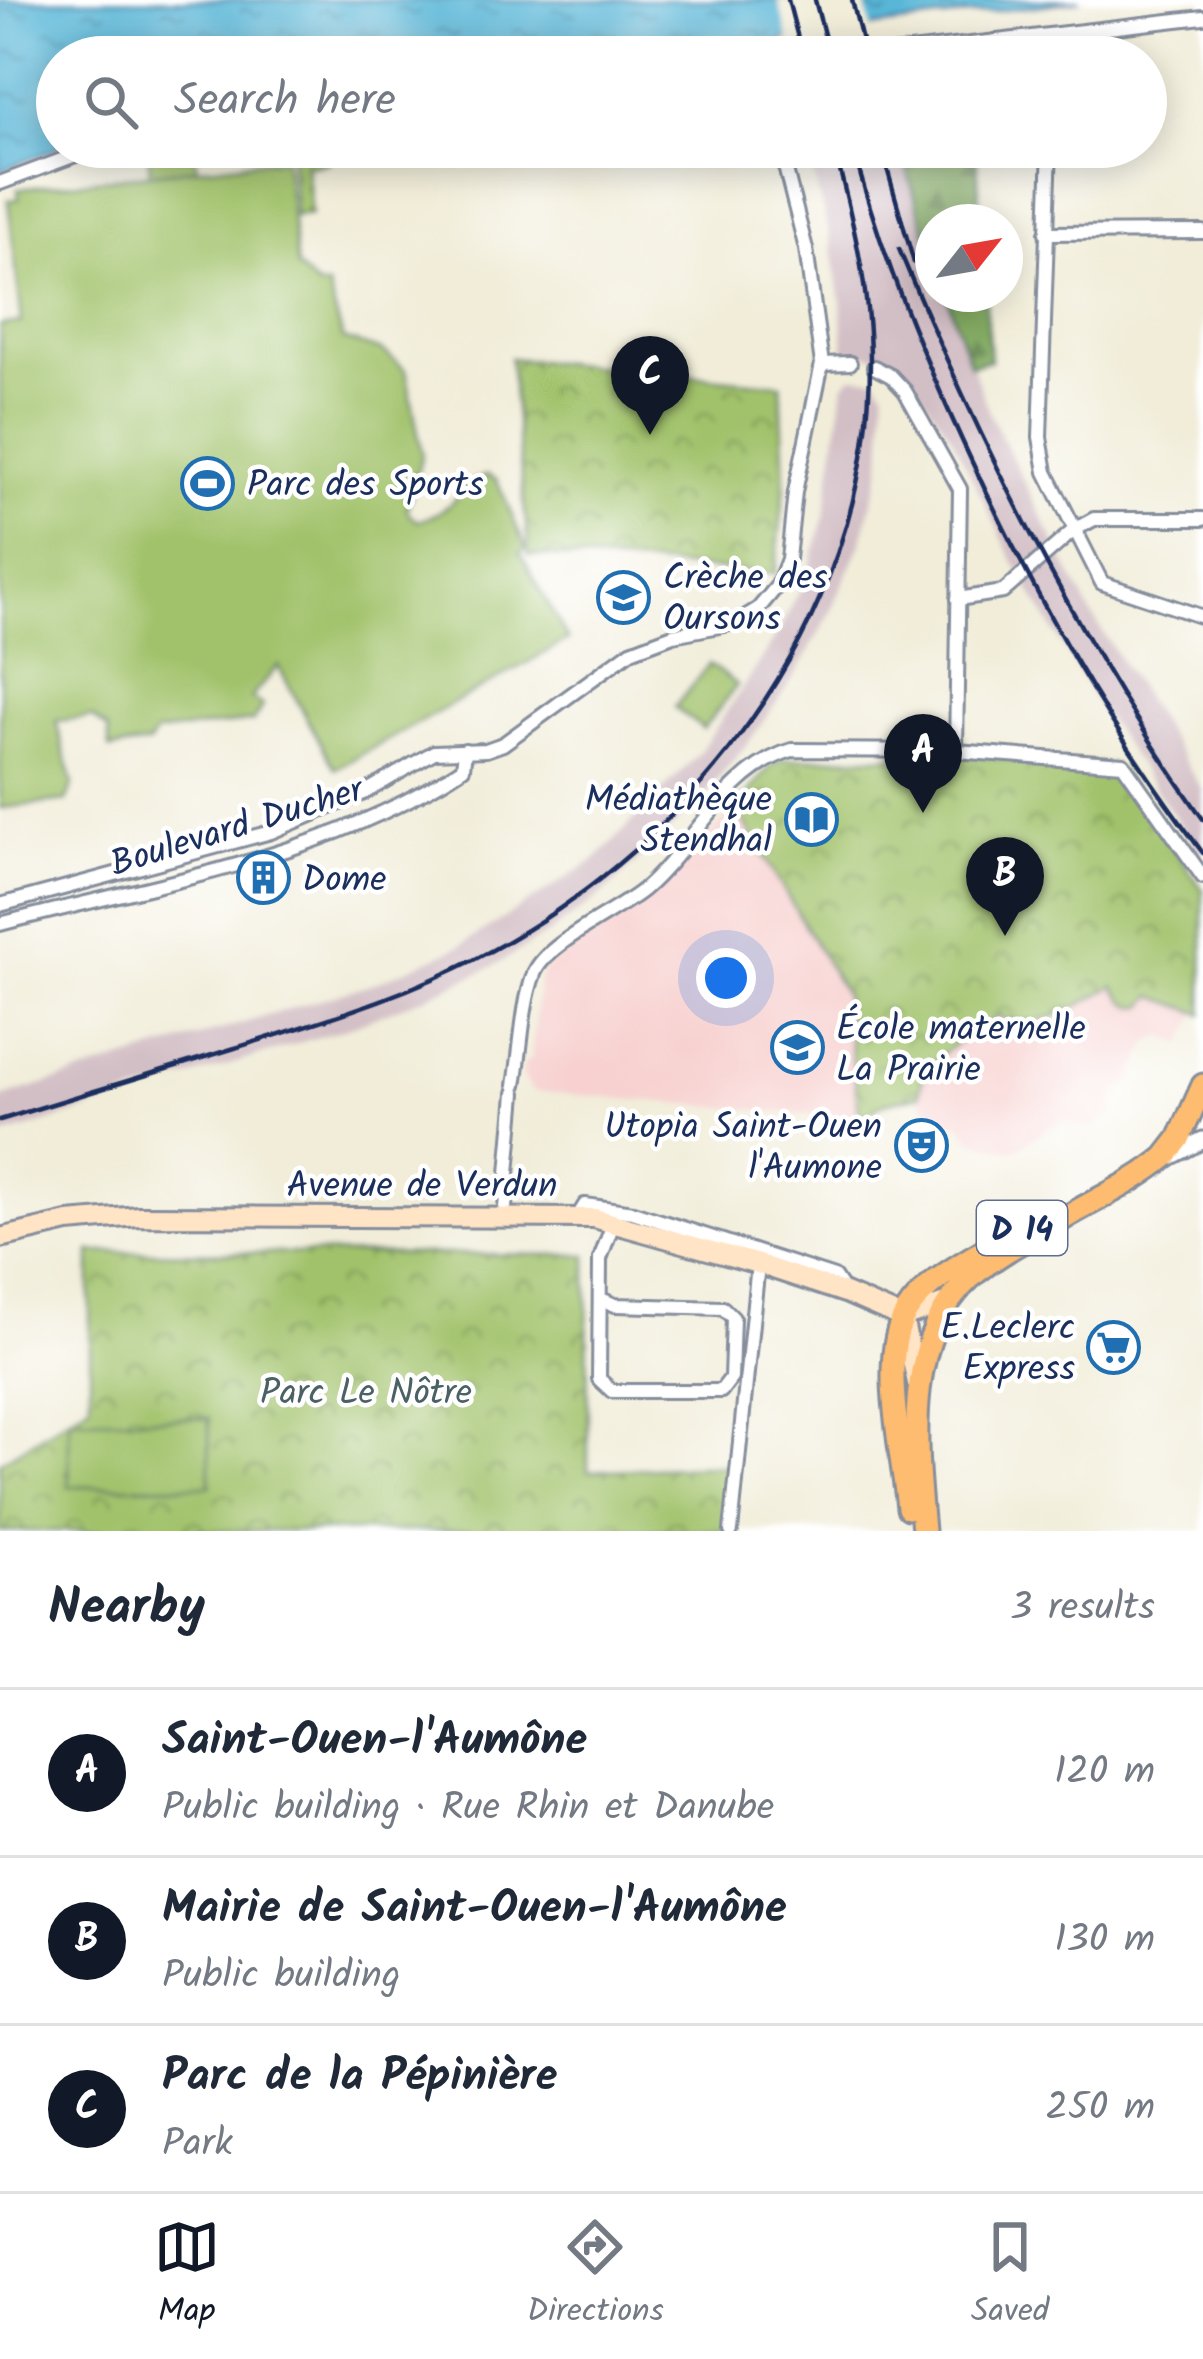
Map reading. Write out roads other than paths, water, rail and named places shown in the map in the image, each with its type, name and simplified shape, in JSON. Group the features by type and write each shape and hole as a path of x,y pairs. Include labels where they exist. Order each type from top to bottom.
{"main road":[{"name":"D 14","path":"919,1394 927,1347 948,1302 992,1261 1155,1165 1191,1122 1203,1085"},
{"name":"D 14","path":"923,1531 919,1394 903,1318 920,1295 954,1269 1152,1153 1191,1122"},
{"name":"Avenue de Verdun","path":"0,1238 68,1222 140,1216 614,1221 845,1292 903,1318"},
{"path":"911,1531 894,1381 895,1347 903,1318 948,1302"}],"street":[{"path":"1045,36 1203,16"},
{"path":"0,183 40,168"},
{"name":"Boulevard Ducher","path":"0,904 272,832 393,779 434,752 502,745 631,651 673,635 735,623 769,596 788,559 795,492 822,364 806,250 785,168"},
{"path":"1048,168 1040,437 1046,472 1102,584 1203,617"},
{"path":"1046,233 1203,232"},
{"path":"822,364 850,363"},
{"path":"874,368 891,376 905,392 958,484 962,503 956,751"},
{"path":"958,599 1003,592 1074,530 1094,519 1203,519"},
{"name":"Boulevard Ducher","path":"0,923 360,825 463,768 465,750"},
{"path":"504,1219 515,1089 534,972 547,956 645,888 757,766 792,750 956,751 1123,764 1203,877"},
{"path":"393,779 404,802"},
{"path":"1155,1165 1203,1140"},
{"path":"578,1218 585,1205 633,1212 834,1277 845,1292"},
{"path":"601,1299 615,1305 723,1308 733,1318 731,1378 721,1391 612,1391 599,1379 600,1259 614,1221"},
{"path":"730,1531 758,1264"}],"water":[{"path":"0,0 1081,0 809,36 36,36 36,157 0,171"}],"railway":[{"path":"788,0 797,36"},
{"path":"815,0 824,36"},
{"path":"852,0 861,36"},
{"path":"0,1120 319,1022 457,968 541,921 619,864 689,797 750,722 800,640 838,552 862,459 870,362 867,307 839,168"},
{"path":"859,168 905,307 997,513 1106,712 1203,853"},
{"path":"887,168 914,263"},
{"path":"899,249 1035,542 1114,683 1203,819"}],"place":[{"name":"Parc de la Pépinière","path":"650,435"},
{"name":"Parc des Sports","path":"208,483"},
{"name":"Crèche des Oursons","path":"624,597"},
{"name":"Saint-Ouen-l'Aumône","path":"923,813"},
{"name":"Médiathèque Stendhal","path":"811,819"},
{"name":"Dome","path":"263,878"},
{"name":"Mairie de Saint-Ouen-l'Aumône","path":"1005,936"},
{"name":"École maternelle La Prairie","path":"797,1048"},
{"name":"Utopia Saint-Ouen l'Aumone","path":"921,1146"},
{"name":"E.Leclerc Express","path":"1114,1347"}],"park label":[{"name":"Parc Le Nôtre","path":"366,1391"}]}
